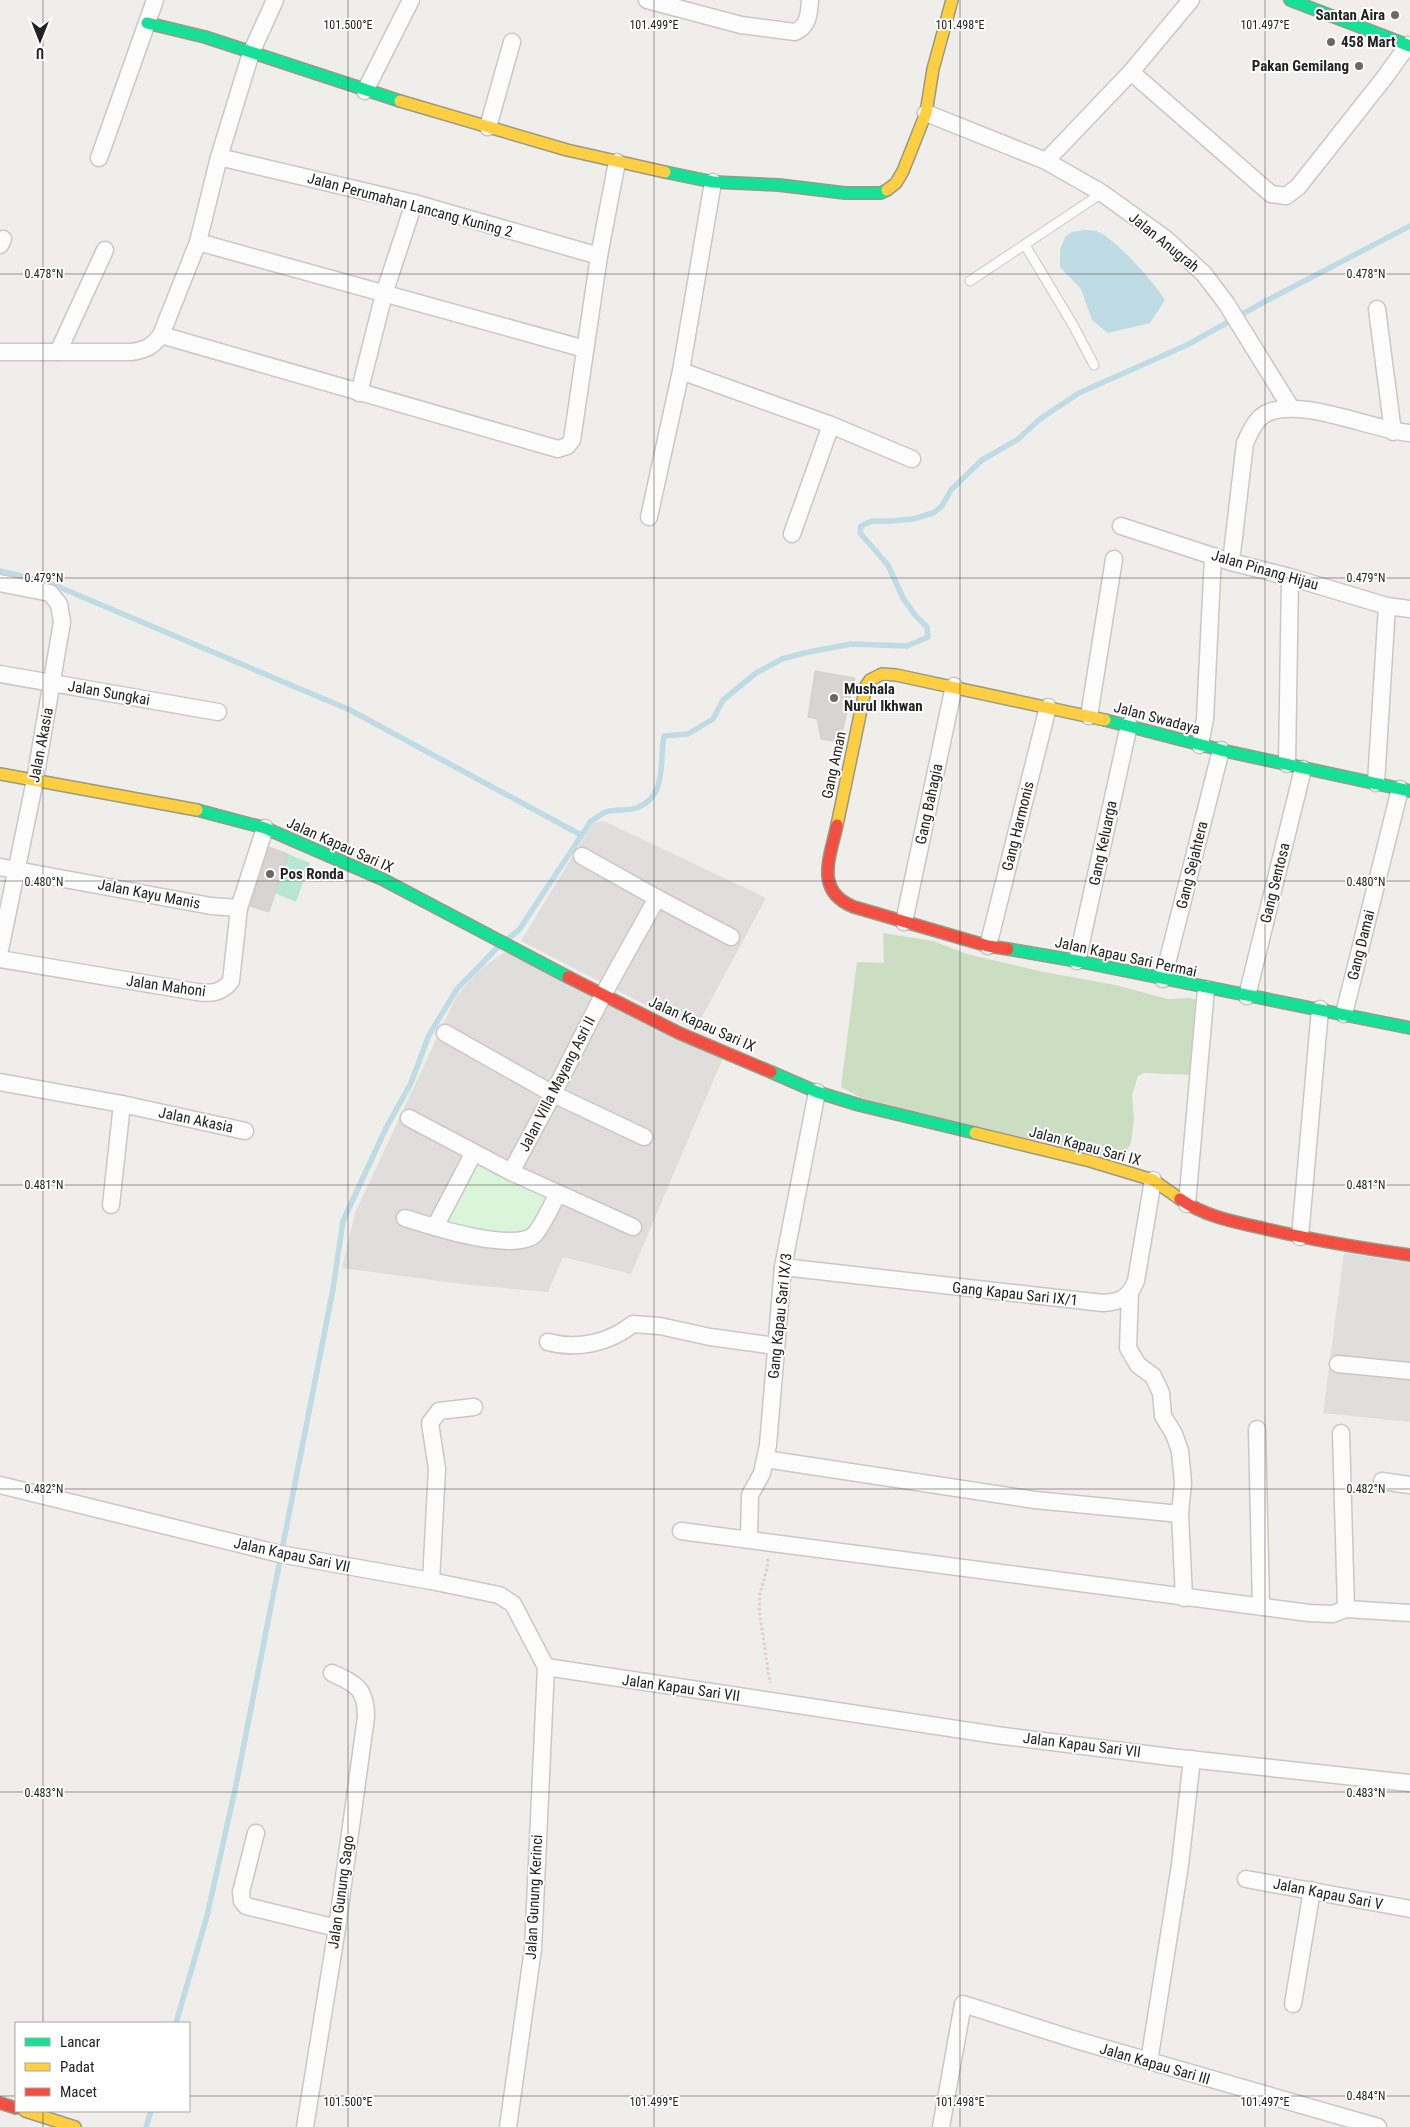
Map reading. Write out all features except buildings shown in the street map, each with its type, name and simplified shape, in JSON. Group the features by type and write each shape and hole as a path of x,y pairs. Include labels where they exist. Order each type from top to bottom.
{"street":[{"path":"99,158 155,0"},
{"path":"0,352 141,350 154,344 161,335 198,242 219,157 250,53 275,0"},
{"path":"366,90 411,0"},
{"path":"647,0 742,25 795,32 803,28 806,23 810,0"},
{"path":"147,22 205,36 250,53 488,127 567,150 617,162 713,182 779,185 845,193 881,193 896,183 903,171 926,113 933,69 952,0"},
{"path":"1046,161 1131,72 1192,0"},
{"path":"1131,72 1271,194 1286,196 1298,187 1409,45 1290,0"},
{"path":"488,127 512,42"},
{"name":"Jalan Anugrah","path":"926,113 1046,161 1102,193 1166,239 1204,274 1226,302 1291,408"},
{"name":"Jalan Perumahan Lancang Kuning 2","path":"219,157 414,203 599,256"},
{"path":"161,335 226,352 359,393 558,450 564,449 572,440 599,256 617,162"},
{"path":"650,517 681,371 713,182"},
{"path":"359,393 384,294 414,203"},
{"path":"198,242 585,349"},
{"path":"58,352 105,250"},
{"path":"1377,309 1393,432"},
{"path":"681,371 831,425 912,459"},
{"path":"1231,562 1245,443 1251,430 1266,413 1291,408 1335,416 1393,432 1410,433"},
{"path":"792,534 831,425"},
{"name":"Jalan Pinang Hijau","path":"1121,526 1231,562 1290,577 1386,606 1410,609"},
{"path":"1200,745 1205,719 1213,556"},
{"path":"1089,716 1114,559"},
{"name":"Gang Sentosa","path":"1247,996 1295,766 1290,577"},
{"name":"Jalan Akasia","path":"0,583 50,593 60,604 62,622 35,780 0,950"},
{"path":"1376,783 1386,606"},
{"name":"Jalan Sungkai","path":"0,674 218,712"},
{"name":"Gang Aman","path":"839,901 833,895 829,885 828,864 866,686 875,677 882,674 896,674"},
{"name":"Jalan Swadaya","path":"896,674 1129,725 1221,750 1405,790"},
{"name":"Gang Bahagia","path":"904,922 954,686"},
{"name":"Gang Harmonis","path":"988,946 1048,707"},
{"name":"Gang Keluarga","path":"1077,962 1129,725"},
{"name":"Gang Sejahtera","path":"1163,979 1221,750"},
{"name":"Jalan Kapau Sari IX","path":"0,774 203,811 265,828 382,879 492,935 603,995 679,1032 817,1092 858,1105 1090,1161 1153,1180 1188,1204 1204,1212 1236,1222 1300,1238 1410,1255"},
{"name":"Gang Damai","path":"1344,1014 1405,790"},
{"name":"Jalan Mahoni","path":"0,959 197,992 214,993 226,987 231,981 239,908 265,828"},
{"path":"582,856 731,937"},
{"name":"Jalan Kayu Manis","path":"0,867 211,906 239,908"},
{"name":"Jalan Villa Mayang Asri II","path":"511,1172 554,1094 603,995 657,898"},
{"name":"Jalan Kapau Sari Permai","path":"839,901 988,946 1410,1028"},
{"path":"1188,1204 1206,989"},
{"path":"1300,1238 1320,1009"},
{"path":"445,1033 554,1094 644,1137"},
{"name":"Jalan Akasia","path":"0,1082 122,1104 245,1131"},
{"name":"Gang Kapau Sari IX/3","path":"749,1538 750,1495 762,1472 765,1459 783,1267 817,1092"},
{"path":"111,1205 122,1104"},
{"path":"410,1118 473,1154 633,1227"},
{"path":"435,1228 473,1154"},
{"path":"1153,1180 1142,1254 1136,1281 1130,1294 1128,1348 1138,1365 1153,1376 1161,1393 1163,1416 1174,1434 1180,1451 1183,1484 1180,1514 1184,1598"},
{"path":"405,1218 435,1228 503,1242 516,1242 534,1234 558,1194"},
{"name":"Gang Kapau Sari IX/1","path":"783,1267 1102,1303 1116,1302 1130,1294"},
{"path":"548,1342 565,1346 587,1344 622,1332 633,1324 660,1326 710,1337 776,1346"},
{"path":"1338,1364 1410,1371"},
{"path":"432,1581 437,1469 430,1423 439,1411 474,1407"},
{"path":"1257,1428 1261,1607"},
{"path":"1341,1433 1346,1610"},
{"path":"765,1459 1035,1500 1180,1514"},
{"path":"1382,1481 1410,1484"},
{"name":"Jalan Kapau Sari VII","path":"0,1485 280,1554 490,1592 505,1598 518,1612 546,1667 996,1735 1410,1783"},
{"path":"681,1531 749,1538 1184,1598 1310,1613 1333,1614 1346,1610 1410,1613"},
{"name":"Jalan Gunung Kerinci","path":"508,2127 533,1949 546,1667"},
{"name":"Jalan Gunung Sago","path":"305,2127 337,1928 366,1717 366,1705 361,1690 356,1685 332,1673"},
{"path":"1149,2062 1180,1865 1192,1759"},
{"path":"256,1833 241,1892 242,1901 246,1906 337,1928"},
{"name":"Jalan Kapau Sari V","path":"1246,1879 1410,1909"},
{"path":"1293,2004 1312,1890"},
{"name":"Jalan Kapau Sari III","path":"941,2127 963,2004 1149,2062 1378,2127"},
{"path":"0,2103 15,2108"},
{"path":"28,2112 75,2127"}],"lane":[{"path":"970,281 1102,193"},
{"path":"1024,244 1074,325 1094,365"}],"path":[{"path":"766,1700 770,1684 759,1608 760,1593 768,1569 768,1541"}],"shaded area":[{"path":"604,821 766,898 695,1030 521,941 593,823"},
{"path":"505,952 725,1053 631,1274 563,1257 548,1292 470,1285 342,1268 355,1213 457,995 483,967"},
{"path":"1344,1253 1410,1263 1410,1422 1323,1413"}],"green space":[{"path":"288,854 310,863 296,902 275,893"},
{"path":"883,933 933,941 967,954 1039,971 1115,985 1168,999 1190,998 1201,1001 1193,1075 1144,1073 1138,1076 1132,1095 1134,1118 1131,1142 1123,1159 1118,1160 861,1098 841,1087 857,962 884,963"},
{"path":"474,1163 553,1194 532,1232 514,1240 445,1222"}],"water":[{"path":"1096,231 1113,242 1133,261 1160,292 1165,300 1150,323 1108,333 1092,320 1081,289 1060,267 1060,250 1065,237 1072,232"}],"waterway":[{"path":"509,938 519,930 591,821 612,810 636,808 646,803 653,796 658,787 660,777 664,736 688,734 713,719 723,700 756,673 782,659 851,644 907,646 928,637 927,627 915,615 903,598 888,565 860,533 861,526 872,521 913,519 933,513 942,506 951,490 982,460 1017,440 1040,419 1079,393 1187,345 1264,302 1410,226"},
{"path":"0,571 47,582 350,710 581,835"},
{"path":"176,2022 207,1916 236,1785 333,1289 343,1221 386,1128 411,1083 429,1035 457,989 498,947"},
{"path":"146,2127 151,2112"}],"traffic: fast":[{"path":"1290,0 1410,46"},
{"path":"147,23 205,37 400,101"},
{"path":"665,172 713,182 779,185 845,193 881,193 887,190"},
{"path":"1105,720 1221,750 1410,791"},
{"path":"197,810 265,828 382,879 568,977"},
{"path":"1008,949 1077,961 1410,1028"},
{"path":"771,1072 817,1092 859,1105 975,1133"}],"traffic: slow":[{"path":"887,190 896,183 903,171 926,113 933,69 952,0"},
{"path":"400,101 567,150 665,172"},
{"path":"837,825 866,686 870,680 882,674 896,675 1105,720"},
{"path":"0,774 197,810"},
{"path":"975,1133 1090,1161 1153,1180 1180,1199"},
{"path":"28,2112 75,2127"}],"traffic: jam":[{"path":"837,825 828,872 829,883 833,892 841,900 854,907 988,946 1008,949"},
{"path":"568,977 679,1033 771,1072"},
{"path":"1180,1199 1199,1210 1220,1218 1317,1240 1410,1255"},
{"path":"0,2103 15,2108"}],"place":[{"name":"Santan Aira","path":"1395,15"},
{"name":"458 Mart","path":"1331,42"},
{"name":"Pakan Gemilang","path":"1359,66"},
{"name":"Mushala Nurul Ikhwan","path":"834,698"},
{"name":"Pos Ronda","path":"270,874"}]}
